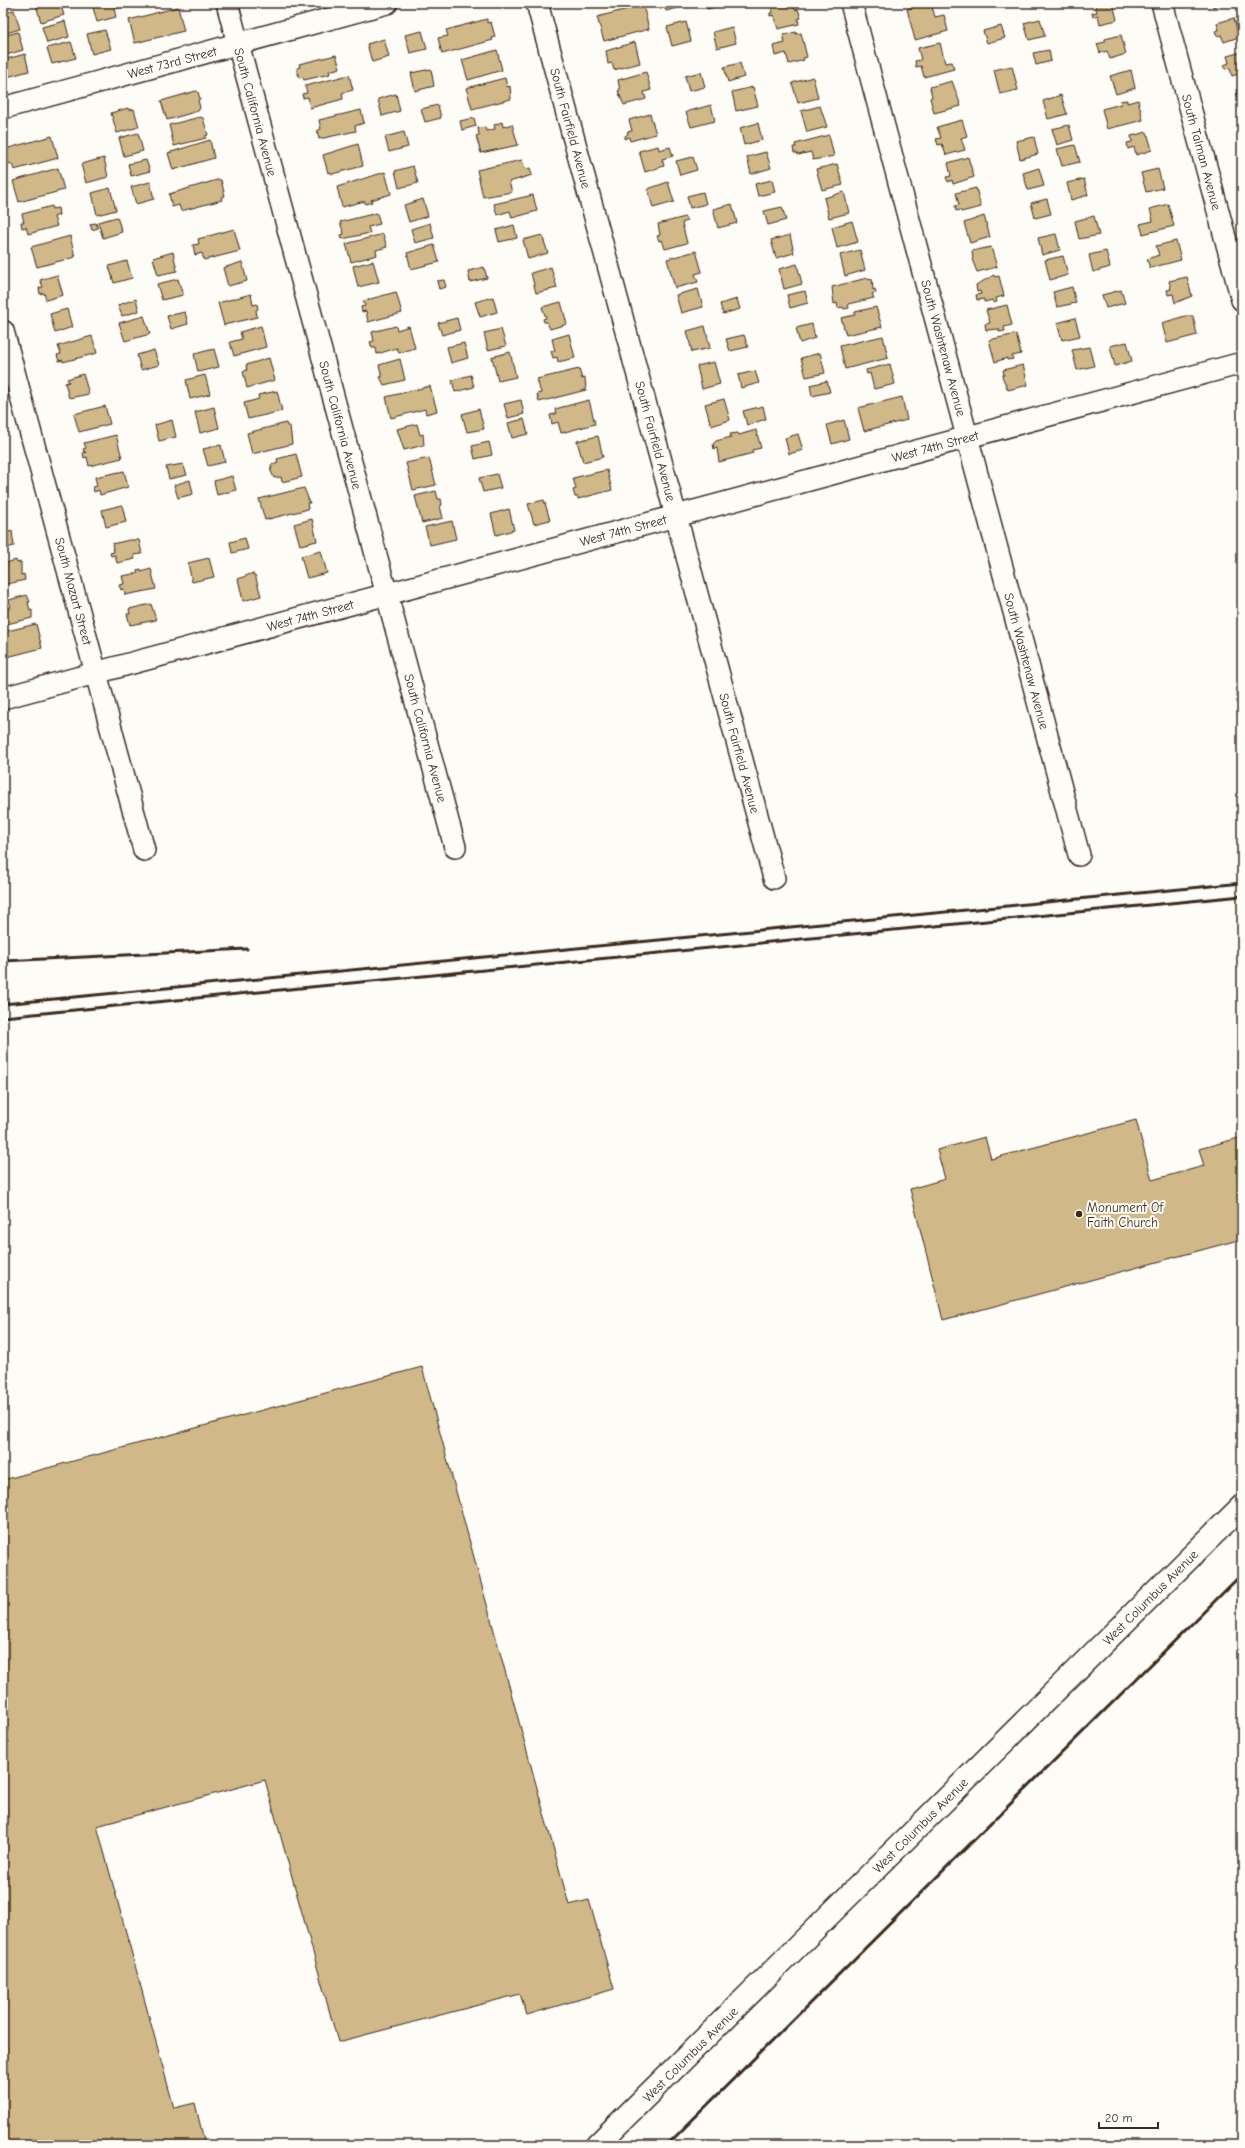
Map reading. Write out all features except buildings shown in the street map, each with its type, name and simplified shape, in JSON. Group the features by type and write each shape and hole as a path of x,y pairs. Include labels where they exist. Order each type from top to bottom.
{"main road":[{"name":"West Columbus Avenue","path":"597,2145 1242,1506"}],"street":[{"name":"South California Avenue","path":"227,3 455,847"},
{"name":"West 73rd Street","path":"3,108 388,3"},
{"name":"South Fairfield Avenue","path":"537,3 774,878"},
{"name":"South Washtenaw Avenue","path":"850,3 968,437 1079,855"},
{"name":"South Talman Avenue","path":"1162,3 1242,300"},
{"name":"South Mozart Street","path":"3,332 144,850"},
{"name":"West 74th Street","path":"3,698 1242,363"}],"railway":[{"path":"3,1004 1242,883"},
{"path":"3,1017 1242,896"},
{"path":"3,961 247,949"},
{"path":"667,2145 1242,1574"}],"place":[{"name":"Monument Of Faith Church","path":"1079,1214"}]}
